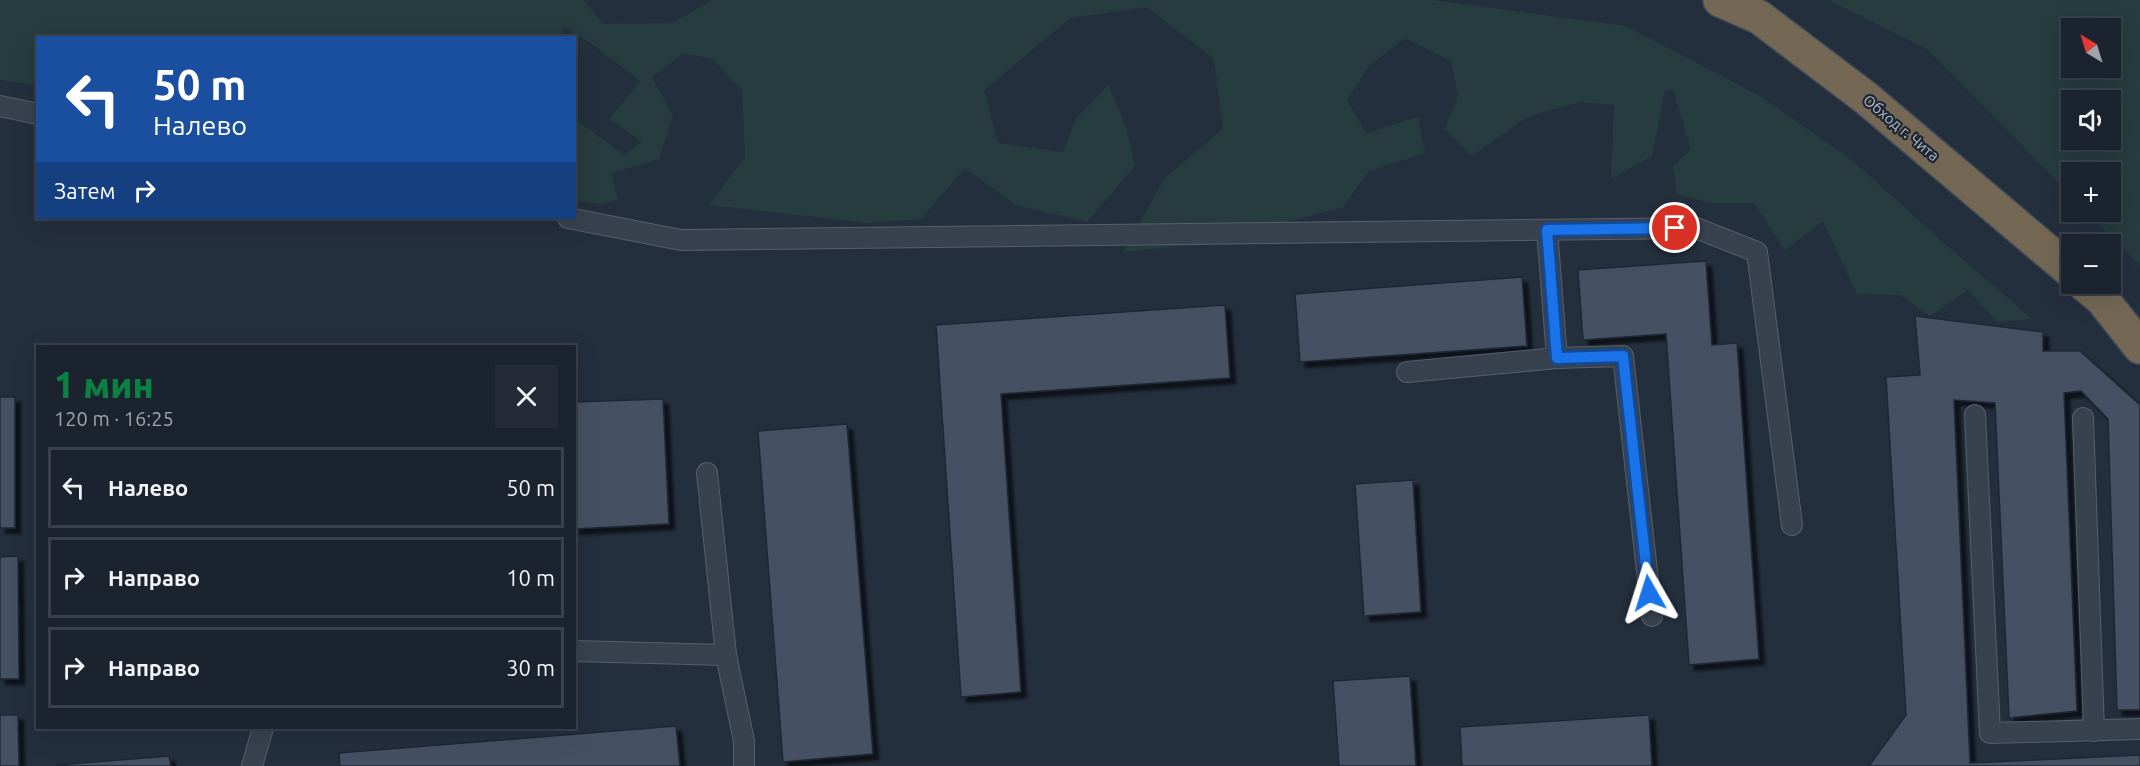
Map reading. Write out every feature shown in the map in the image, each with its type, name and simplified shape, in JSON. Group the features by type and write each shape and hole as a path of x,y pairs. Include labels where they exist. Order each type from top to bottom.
{"highway":[{"name":"Обход г. Чита","path":"1720,0 1759,17 1866,99 2061,264"},
{"path":"2096,294 2140,347"}],"lane":[{"path":"0,106 36,114"},
{"path":"573,219 681,240 1696,228 1756,252 1792,525"},
{"path":"1547,230 1557,358"},
{"path":"1407,372 1557,358 1623,356 1652,616"},
{"path":"1975,415 1990,733 2140,729"},
{"path":"2083,418 2094,730"},
{"path":"707,473 726,655 744,741 744,766"},
{"path":"576,651 726,655"},
{"path":"252,766 263,729"}],"green space":[{"path":"0,0 584,0 603,24 672,23 712,0 1433,0 1626,26 1760,96 1853,161 2032,319 1997,322 1968,290 1930,316 1900,295 1857,294 1823,221 1785,250 1754,203 1712,203 1677,195 1673,166 1691,149 1673,90 1665,90 1652,156 1611,179 1614,105 1581,102 1527,117 1472,156 1445,129 1458,95 1451,61 1405,38 1369,66 1347,100 1366,133 1418,117 1425,153 1369,171 1343,207 1204,244 1123,252 1165,178 1223,129 1214,59 1147,7 1070,18 984,90 998,143 1063,152 1076,119 1108,85 1126,127 1135,166 1087,222 1016,205 965,168 921,219 868,223 709,205 745,157 742,91 713,59 684,53 652,77 673,116 659,159 611,173 618,200 601,204 576,201 576,126 579,122 624,155 642,142 610,119 640,81 592,44 564,27 561,36 36,36 36,85 0,80"},
{"path":"1828,0 2140,0 2140,265 2121,246 2121,234 2109,234 2097,222 2121,222 2121,162 2061,162 2061,185 1927,49"}],"building":[{"path":"1706,261 1712,345 1737,343 1759,659 1689,665 1666,334 1583,340 1578,270"},
{"path":"1522,277 1527,346 1300,362 1295,294"},
{"path":"1225,305 1230,378 1001,394 1021,692 961,697 936,325"},
{"path":"1915,316 2043,332 2043,351 2080,351 2140,405 2140,710 2117,710 2108,419 2081,391 2064,393 2077,711 2009,718 1995,403 1954,400 1970,763 2140,755 2140,766 1869,766 1906,715 1886,377 1920,375"},
{"path":"0,397 15,397 15,528 0,528"},
{"path":"663,399 669,524 576,529 576,402"},
{"path":"847,424 873,754 783,762 758,431"},
{"path":"1413,480 1421,612 1364,616 1355,484"},
{"path":"18,556 19,679 0,679 0,557"},
{"path":"1410,676 1416,766 1339,766 1333,681"},
{"path":"0,715 18,715 19,766 0,766"},
{"path":"1649,715 1652,766 1462,766 1460,727"},
{"path":"676,726 680,766 340,766 339,753"},
{"path":"169,756 171,766 57,766 57,765"}],"route":[{"path":"1649,593 1623,356 1557,358 1547,230 1675,228"}]}
